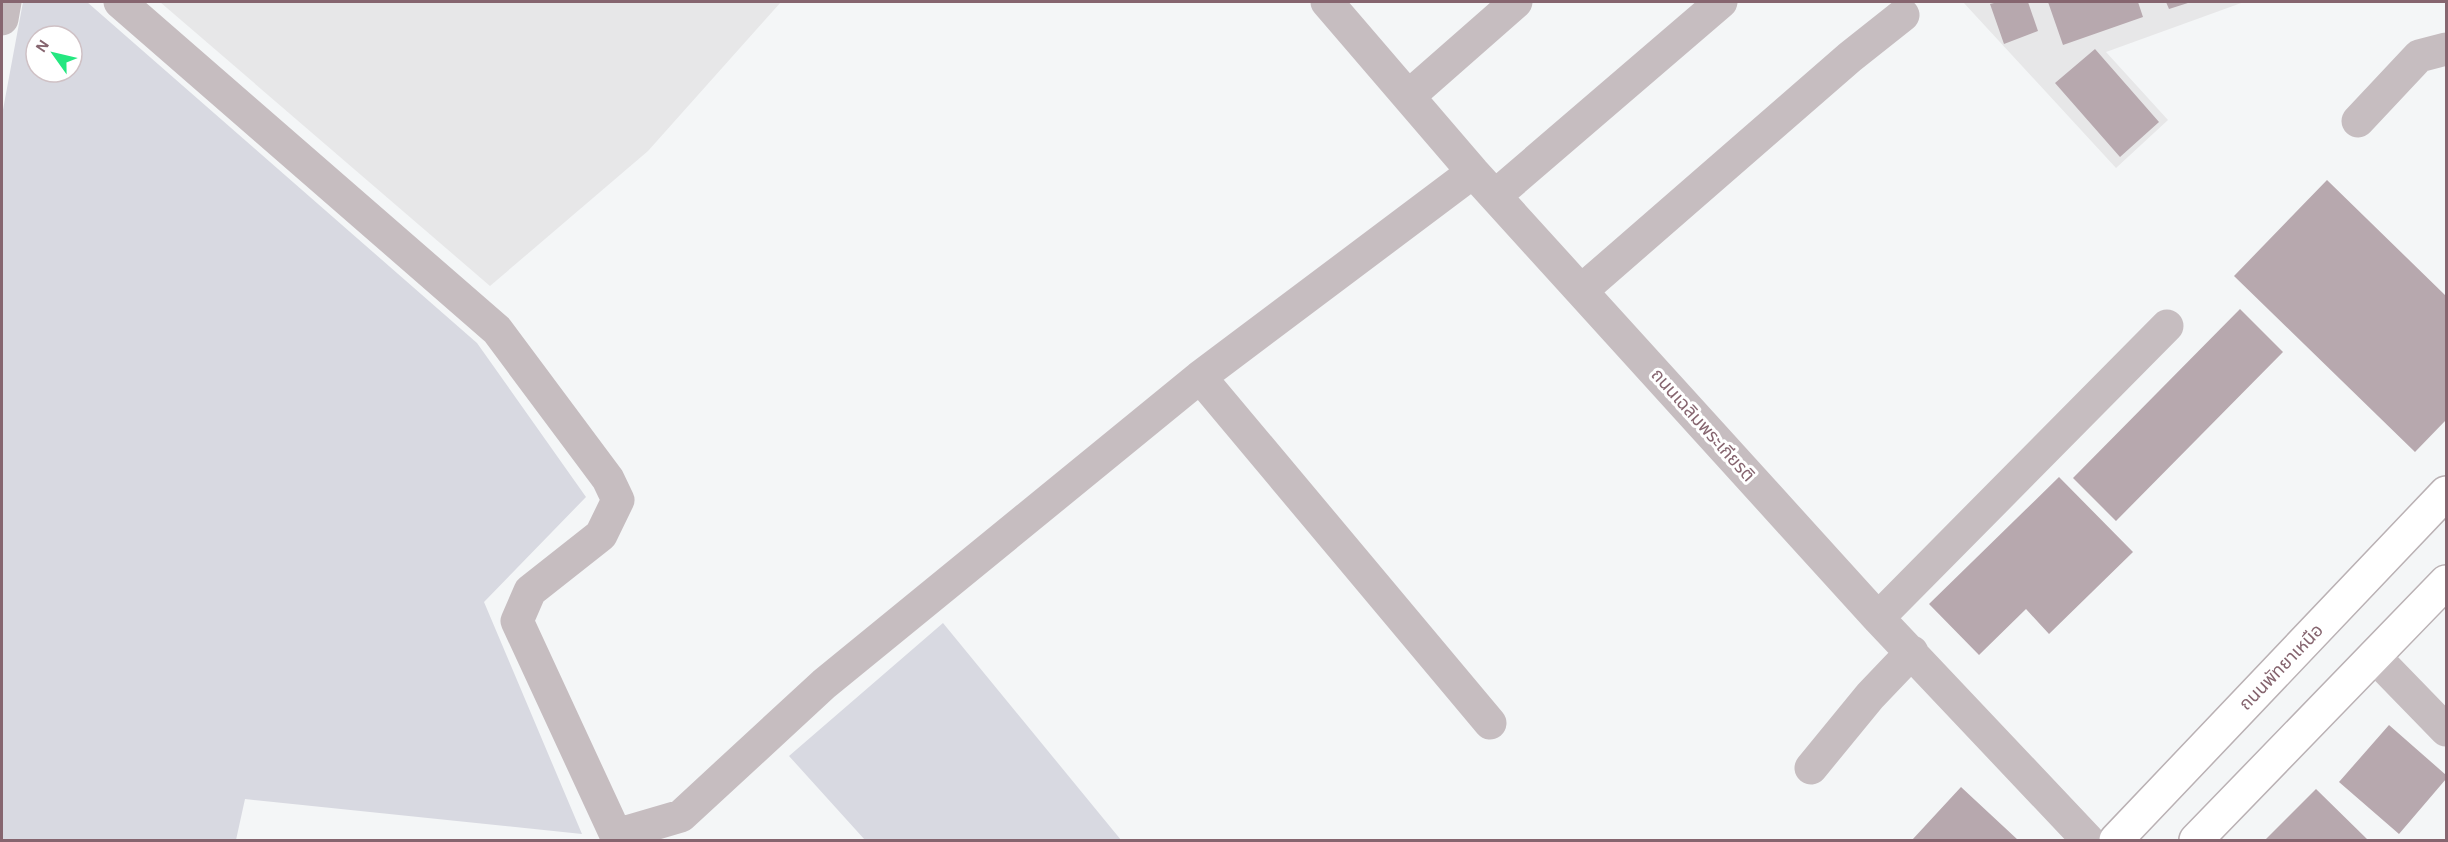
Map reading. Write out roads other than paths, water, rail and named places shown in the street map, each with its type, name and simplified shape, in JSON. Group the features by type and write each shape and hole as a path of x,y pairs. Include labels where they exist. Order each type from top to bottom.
{"main road":[{"name":"ถนนพัทยาเหนือ","path":"2116,840 2446,493"},
{"path":"2196,840 2446,582"}],"street":[{"path":"2,19 5,2"},
{"path":"120,2 497,330 608,479 618,500 601,535 530,591 517,621 616,835 688,828 824,684 1200,377 1473,172"},
{"name":"ถนนเฉลิมพระเกียรติ","path":"1327,2 1473,172 1581,291 1878,618 2088,840"},
{"path":"1409,96 1516,2"},
{"path":"1495,196 1721,2"},
{"path":"1581,291 1850,57 1903,15"},
{"path":"2358,121 2419,56 2446,49"},
{"path":"1878,618 2167,326"},
{"path":"1200,377 1490,723"},
{"path":"1811,768 1870,696 1911,652"},
{"path":"2374,656 2446,730"}]}
